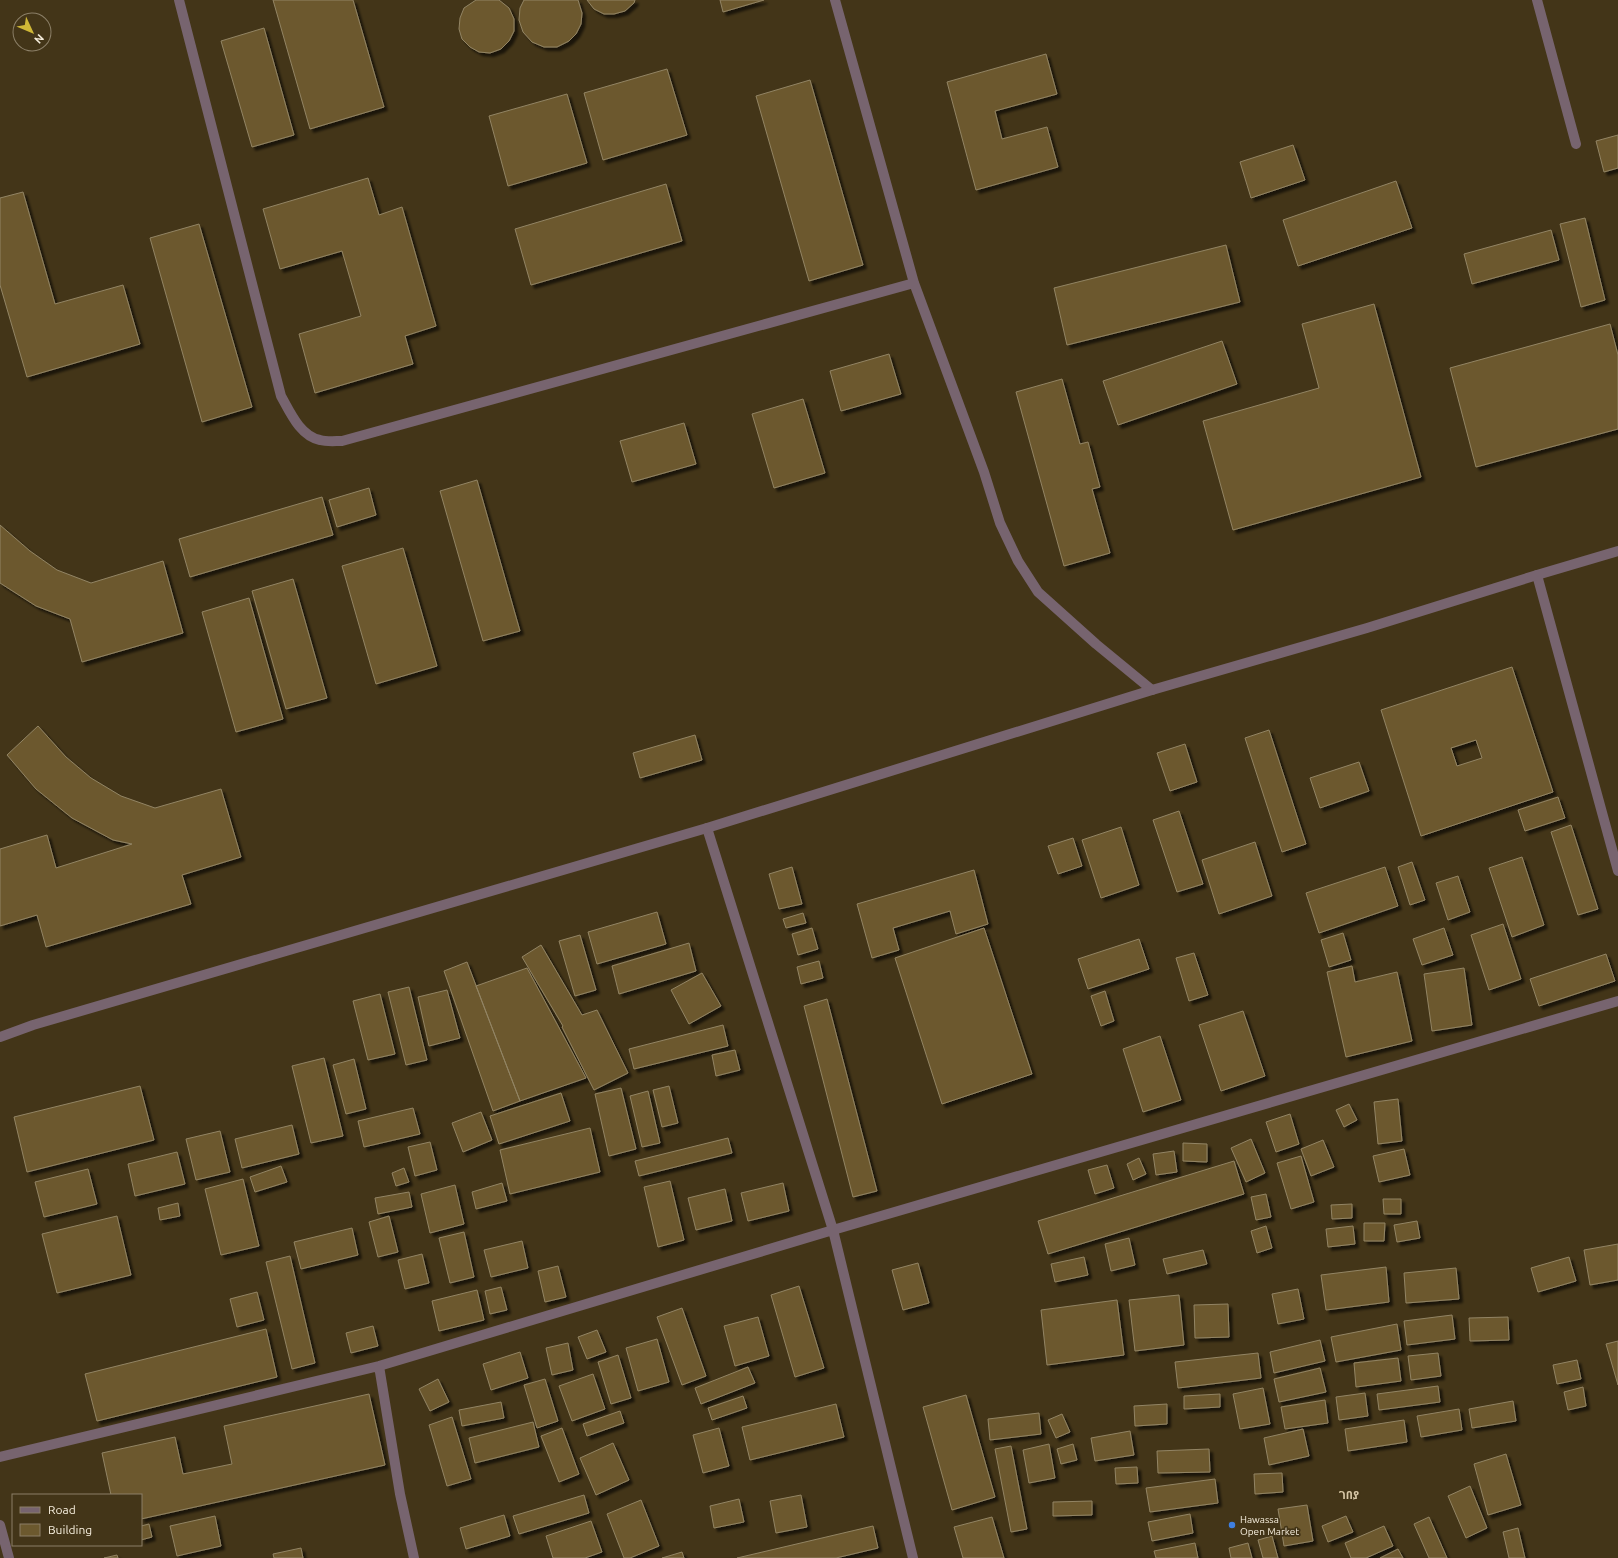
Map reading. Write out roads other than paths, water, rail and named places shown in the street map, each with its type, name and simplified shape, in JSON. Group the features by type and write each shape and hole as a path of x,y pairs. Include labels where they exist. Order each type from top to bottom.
{"street":[{"path":"179,0 281,396 296,424 319,440 342,441 914,283"},
{"path":"835,0 914,283 979,458 1000,523 1018,561 1038,592 1152,690"},
{"path":"1537,0 1576,144"},
{"path":"0,1037 40,1023 707,828 1152,690 1367,628 1537,574 1618,551"},
{"path":"1537,574 1618,871"},
{"path":"707,828 833,1230 913,1558"},
{"path":"0,1457 379,1366 833,1230 1618,1001"},
{"path":"379,1366 400,1494 414,1558"},
{"path":"0,1525 9,1558"}],"place":[{"name":"Hawassa Open Market","path":"1232,1525"}],"district":[{"name":"ገበያ","path":"1349,1495"}]}
